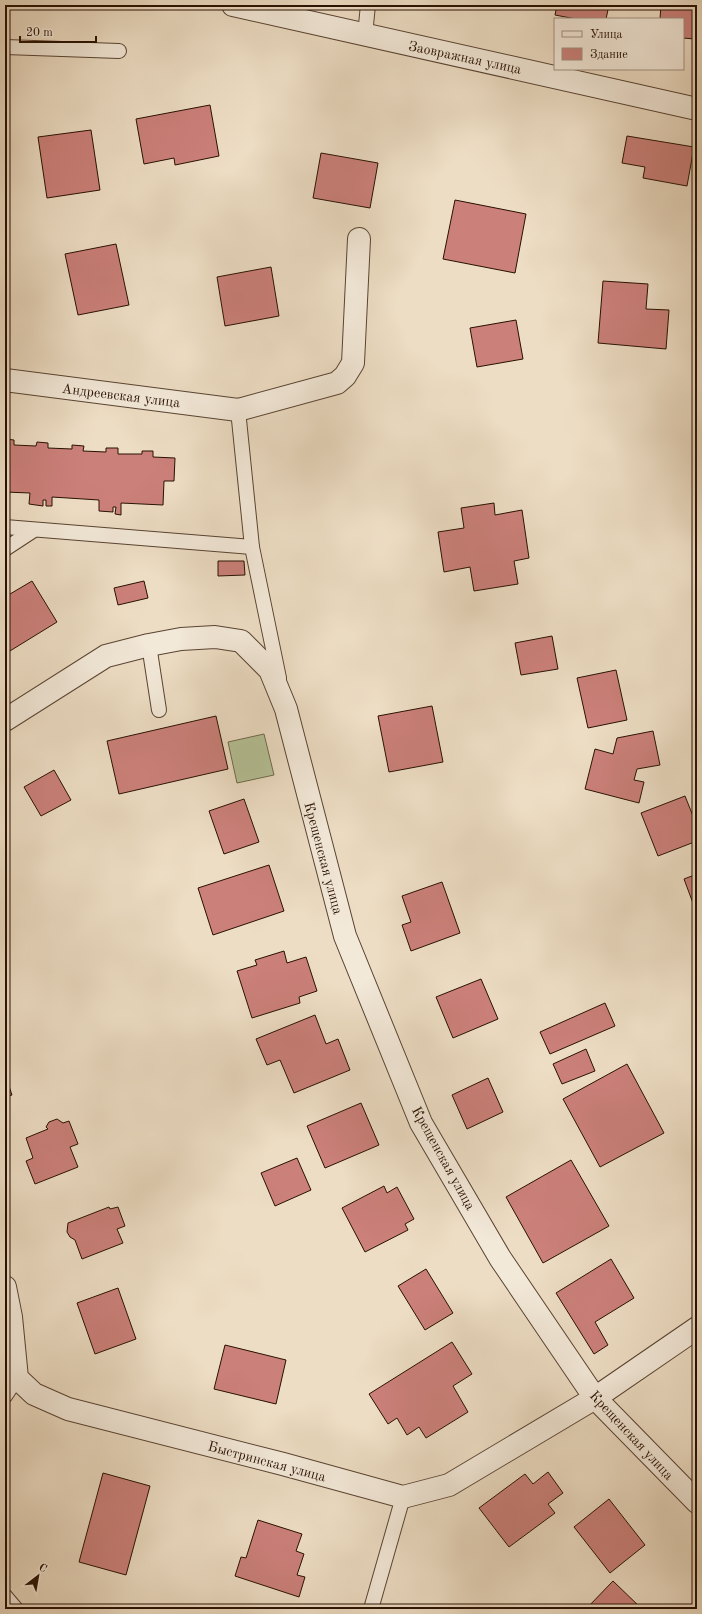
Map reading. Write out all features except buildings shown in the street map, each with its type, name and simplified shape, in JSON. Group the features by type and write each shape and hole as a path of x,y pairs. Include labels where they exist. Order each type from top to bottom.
{"street":[{"name":"Заовражная улица","path":"233,5 697,109"},
{"path":"238,410 337,383 345,376 353,363 359,240"},
{"name":"Андреевская улица","path":"5,380 238,410"},
{"name":"Крещенская улица","path":"5,720 106,656 149,645 215,637 241,641 270,670 286,709 345,936 421,1123 500,1258 595,1398 697,1502"},
{"path":"5,1287 11,1317 11,1375"},
{"path":"403,1497 449,1484 595,1398 697,1328"},
{"name":"Быстринская улица","path":"11,1375 34,1394 68,1409 403,1497"}],"lane":[{"path":"365,35 368,5"},
{"path":"5,47 119,51"},
{"path":"238,410 252,547 286,709"},
{"path":"5,527 252,547"},
{"path":"5,549 34,530"},
{"path":"149,645 159,710"},
{"path":"5,1396 11,1375"},
{"path":"370,1609 403,1497"},
{"path":"5,1596 16,1609"}],"green space":[{"path":"264,734 274,775 237,783 228,742"}]}
